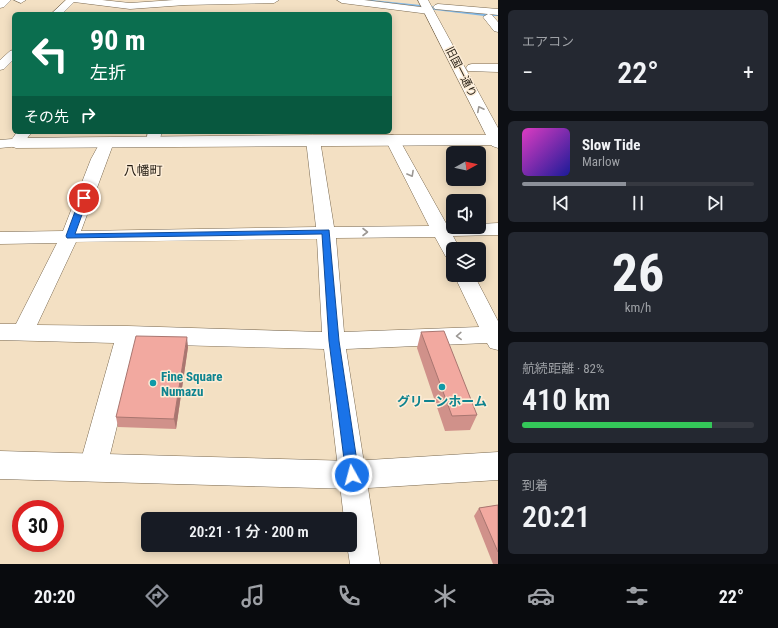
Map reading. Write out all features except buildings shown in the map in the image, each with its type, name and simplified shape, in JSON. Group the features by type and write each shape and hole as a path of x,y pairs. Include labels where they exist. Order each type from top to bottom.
{"street":[{"path":"0,5 6,0"},
{"path":"58,12 71,0"},
{"path":"77,0 130,6 186,1 274,0"},
{"path":"342,0 498,12"},
{"path":"384,0 432,6 493,17 498,29"},
{"path":"183,12 186,1"},
{"path":"126,12 130,6"},
{"name":"旧国一通り","path":"432,6 472,68 491,101"},
{"name":"旧国一通り","path":"432,6 497,141"},
{"path":"4,64 12,55"},
{"path":"472,68 498,68"},
{"path":"0,144 21,138 107,142 154,137 497,141"},
{"path":"392,139 448,242"},
{"path":"312,140 326,232 334,341 365,564"},
{"path":"23,332 70,236 99,159 107,142"},
{"path":"0,238 442,231 498,228"},
{"path":"0,332 128,334 334,341 497,337 468,282"},
{"path":"93,467 128,334"},
{"path":"0,465 352,475 498,466"}],"water":[{"path":"353,0 372,0 498,13 498,16 484,16"}],"place":[{"name":"Fine Square Numazu","path":"153,383"},
{"name":"グリーンホーム","path":"442,387"}],"district":[{"name":"八幡町","path":"143,170"}],"route":[{"path":"84,198 70,236 326,232 334,341 352,475"}]}
